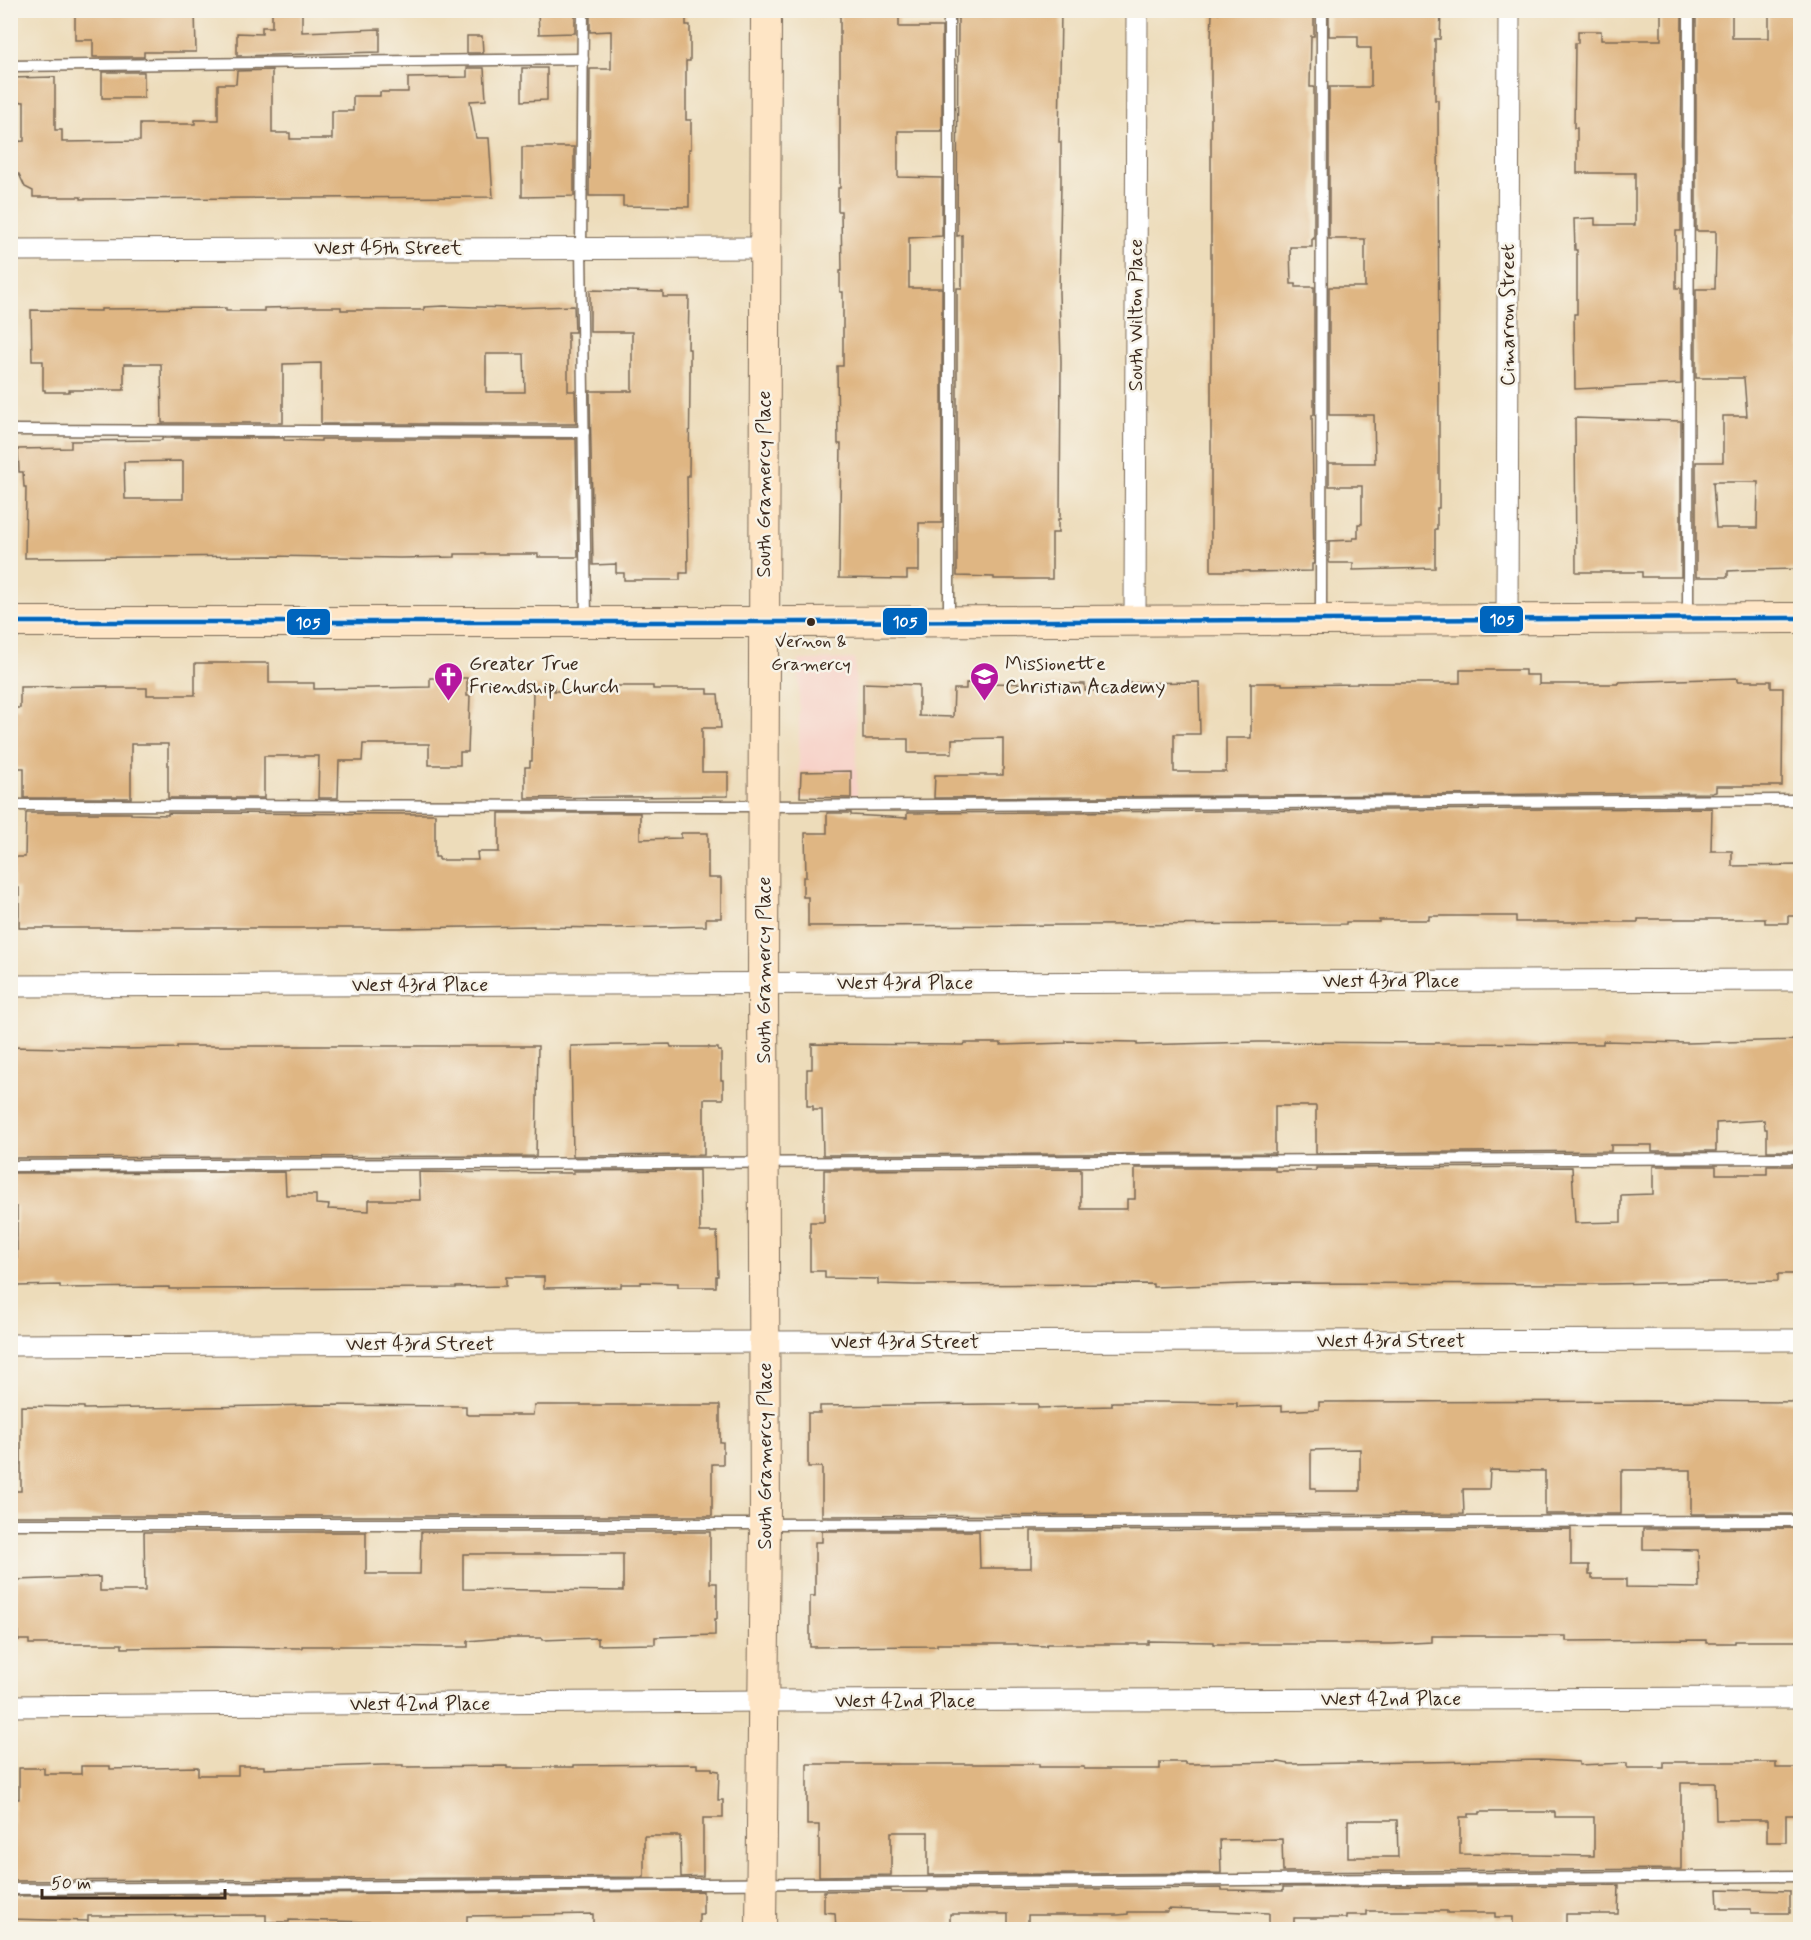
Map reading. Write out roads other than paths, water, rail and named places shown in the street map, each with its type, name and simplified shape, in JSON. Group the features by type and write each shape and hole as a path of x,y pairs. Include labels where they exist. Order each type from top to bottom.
{"street":[{"name":"South Gramercy Place","path":"761,1929 766,1342 763,621 766,10"},
{"name":"South Wilton Place","path":"1135,620 1137,10"},
{"name":"Cimarron Street","path":"1507,619 1509,10"},
{"name":"West 45th Street","path":"10,250 766,248"},
{"path":"10,621 1800,618"},
{"name":"West 43rd Place","path":"10,986 1800,980"},
{"name":"West 43rd Street","path":"10,1346 1800,1340"},
{"name":"West 42nd Place","path":"10,1706 1800,1698"}],"lane":[{"path":"583,10 581,247 586,621"},
{"path":"949,10 949,621"},
{"path":"1321,620 1322,10"},
{"path":"1688,619 1689,10"},
{"path":"10,66 583,59"},
{"path":"10,430 584,432"},
{"path":"10,805 764,806 1800,800"},
{"path":"10,1166 1800,1158"},
{"path":"10,1524 1800,1521"},
{"path":"10,1889 1800,1876"}],"place":[{"name":"Vernon & Gramercy","path":"811,622"},
{"name":"Greater True Friendship Church","path":"448,702"},
{"name":"Missionette Christian Academy","path":"984,702"}]}
